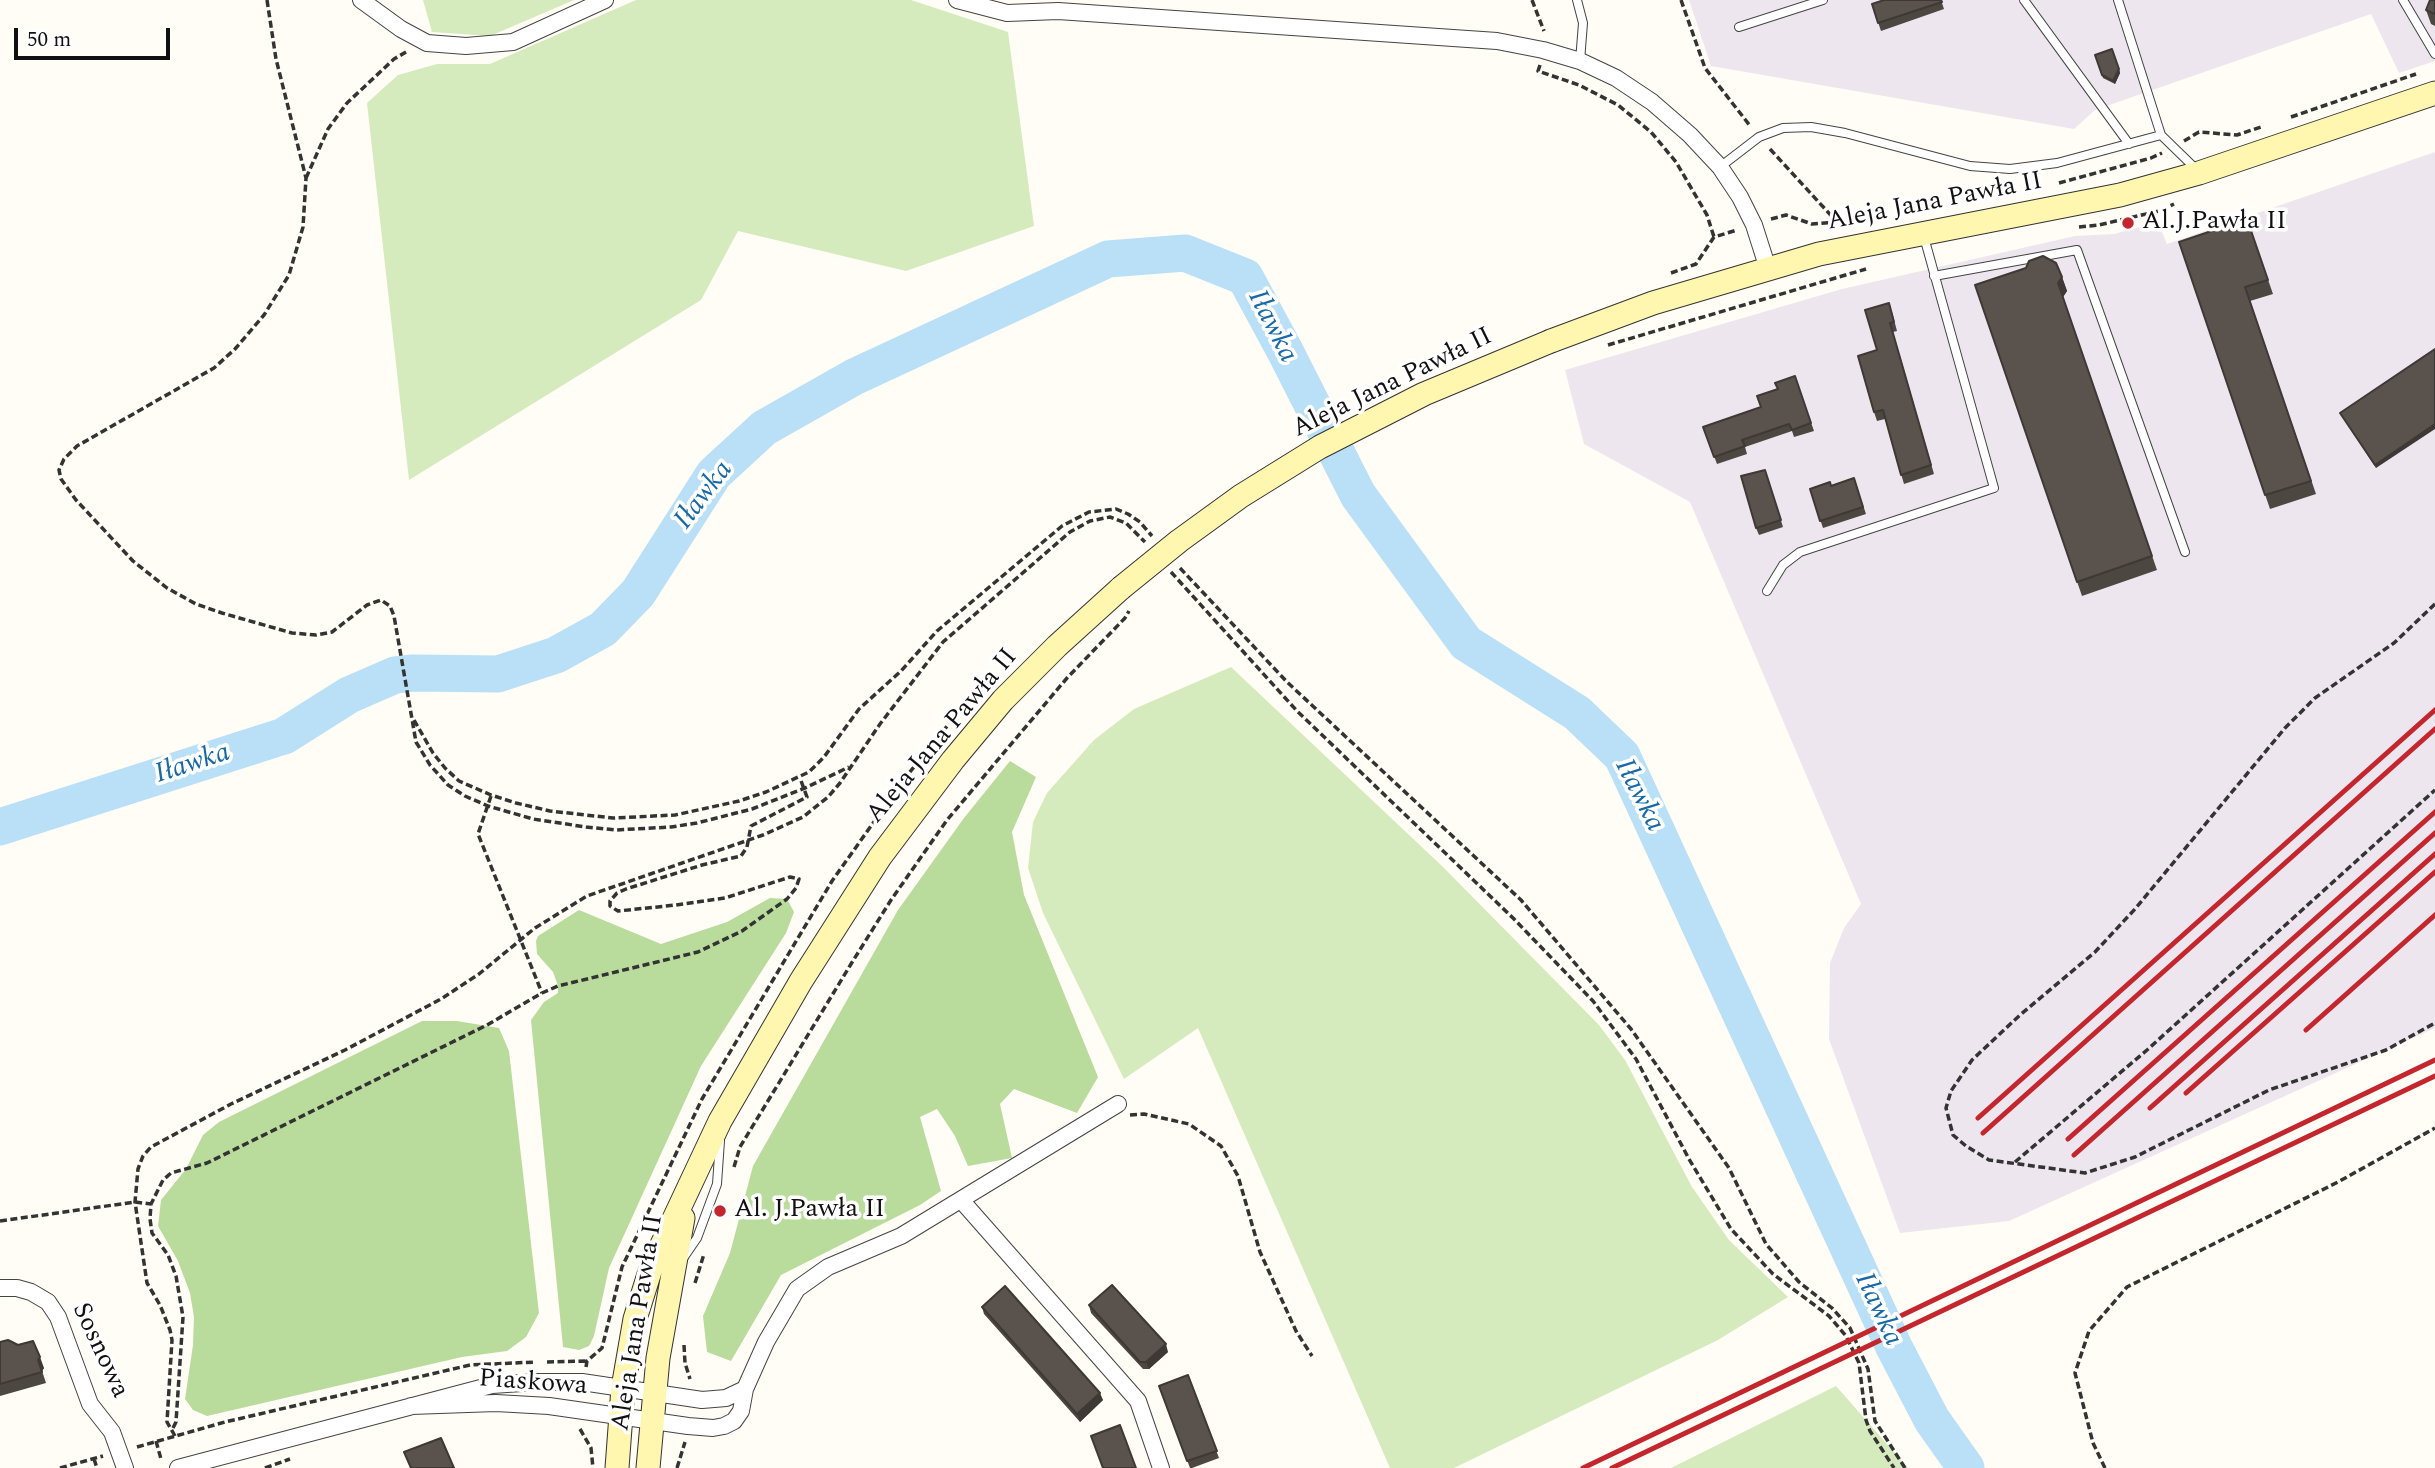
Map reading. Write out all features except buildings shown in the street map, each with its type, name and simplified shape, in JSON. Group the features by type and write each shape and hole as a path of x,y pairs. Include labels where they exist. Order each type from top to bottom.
{"main road":[{"name":"Aleja Jana Pawła II","path":"618,1468 622,1388 635,1319 650,1268 720,1121 801,981 880,857 953,760 1003,700 1057,646 1127,595 1179,541 1241,496 1320,447 1424,394 1551,341 1653,303 1819,254 2120,195 2199,173 2435,93"},
{"name":"Aleja Jana Pawła II","path":"648,1468 653,1393 689,1186"}],"street":[{"path":"361,0 401,29 427,43 466,46 513,42 606,0"},
{"path":"957,0 1007,13 1058,11 1497,41 1544,50 1580,61 1616,78 1652,102 1690,135 1720,167 1754,225 1769,269"},
{"name":"Piaskowa","path":"411,1406 496,1403 579,1409 701,1427 724,1426 734,1422 741,1411 746,1389 765,1342 797,1289 828,1267 901,1236 1118,1104"},
{"path":"961,1200 1138,1401 1161,1468"},
{"name":"Sosnowa","path":"0,1288 17,1287 48,1302 58,1317 90,1404 112,1432 125,1468"},
{"name":"Piaskowa","path":"178,1468 492,1385 537,1381 582,1382 702,1400 726,1398 746,1389"}],"lane":[{"path":"1577,0 1583,23 1580,61"},
{"path":"1739,27 1823,0"},
{"path":"2024,0 2129,144"},
{"path":"2118,0 2161,135 2199,173"},
{"path":"2403,0 2435,54"},
{"path":"1720,167 1759,137 1783,128 1811,127 1845,133 1970,166 2010,169 2057,163 2161,135"},
{"path":"1768,591 1783,565 1800,552 1994,488 1923,234"},
{"path":"1934,276 2077,250 2185,552"},
{"path":"673,1273 697,1238 717,1184 720,1121"}],"path":[{"path":"267,0 276,59 306,178 303,227 289,275 247,337 214,368 77,446 59,470 61,479 76,500 133,561 167,588 196,604 292,633 316,635 332,632 367,605 381,600 390,606 414,720 416,742 438,776 465,796 488,806 558,824 616,830 644,829 697,823 752,809 805,789 851,766"},
{"path":"1532,0 1546,39 1538,71 1579,85 1618,105 1650,132 1676,162 1707,215 1714,237"},
{"path":"1681,0 1705,68 1759,137 1836,222"},
{"path":"306,178 328,129 347,103 394,59 427,43"},
{"path":"2282,120 2422,72"},
{"path":"2047,186 2151,158 2199,132 2237,135 2271,124"},
{"path":"1662,276 1696,264 1714,237 1786,215 1812,225 1874,219"},
{"path":"414,720 433,753 459,781 491,795 550,811 613,818 646,818 675,815 739,801 800,778 824,757 859,709 901,671 937,631 1062,526 1089,512 1116,509 1140,522 1155,539"},
{"path":"175,1436 173,1428 167,1422 172,1356 170,1330 147,1283 135,1202 135,1186 143,1156 158,1143 418,1012 479,974 522,939 587,896 748,840 803,817 828,797 943,642 1070,532 1090,521 1110,517 1131,527 1148,545"},
{"path":"1172,559 1287,682 1521,900 1631,1029 1729,1168 1766,1244 1799,1282 1832,1308 1850,1328 1868,1369 1875,1421 1905,1468"},
{"path":"1166,566 1297,710 1529,934 1600,1010 1636,1059 1689,1159 1731,1229 1773,1274 1829,1316 1846,1336 1859,1363 1866,1420 1870,1431 1894,1468"},
{"path":"732,1172 740,1147 891,900 947,820 1066,678 1125,618 1127,595"},
{"path":"2435,604 2394,643 2315,698 2285,728 2135,909 2095,952 2020,1015 1972,1060 1951,1091 1946,1108 1954,1135 1989,1160 2085,1173 2135,1157 2269,1090 2386,1050 2435,1023"},
{"path":"173,1428 176,1422 183,1317 176,1276 168,1255 152,1233 150,1219 151,1204 163,1181 171,1173 207,1163 487,1025 558,986 698,952 742,931 787,899 799,883 796,877 725,898 618,911 610,906 612,897 617,892 702,865 741,856 745,852 751,826 805,800 807,794 800,778"},
{"path":"2013,1164 2147,1050 2435,790"},
{"path":"491,795 478,834 542,993"},
{"path":"1093,1119 1144,1114 1189,1124 1221,1146 1238,1176 1260,1252 1296,1331 1312,1356"},
{"path":"2105,1468 2093,1443 2075,1373 2089,1331 2127,1287 2338,1182 2435,1128"},
{"path":"0,1221 135,1202 151,1204"},
{"path":"692,1294 708,1243"},
{"path":"684,1341 685,1363 692,1385"},
{"path":"60,1468 225,1422 470,1365 587,1361"},
{"path":"577,1423 591,1448 593,1468"},
{"path":"677,1468 687,1435"},
{"path":"156,1441 163,1468"},
{"path":"265,1468 300,1456"},
{"path":"94,1459 97,1468"}],"shaded area":[{"path":"1689,0 2435,0 2435,61 2399,73 2371,14 2095,110 2074,129 1711,66"},
{"path":"2435,152 2435,1028 2009,1221 1900,1233 1829,1039 1830,963 1844,928 1861,904 1690,502 1584,444 1565,370 1842,289 2075,236 2114,234 2158,222 2167,244"}],"green space":[{"path":"423,0 574,0 490,36 432,32"},
{"path":"636,0 911,0 1008,32 1034,226 906,271 738,231 701,300 409,480 367,103 398,75 437,64 490,64"},
{"path":"1231,667 1443,867 1599,1025 1625,1060 1692,1187 1729,1240 1788,1297 1718,1340 1454,1468 1390,1468 1198,1028 1124,1079 1043,913 1028,868 1033,822 1047,793 1094,740 1134,709"},
{"path":"1010,761 1036,777 1012,832 1024,895 1098,1077 1077,1113 1014,1089 1000,1104 1012,1158 968,1166 955,1136 937,1109 920,1117 941,1191 920,1205 781,1275 731,1361 707,1352 703,1316 730,1253 753,1166 898,910 964,818"},
{"path":"770,898 787,899 794,912 786,933 701,1066 609,1268 594,1336 589,1346 579,1350 563,1347 531,1020 544,1002 558,993 558,986 553,972 537,954 538,936 579,910 661,944 727,922"},
{"path":"422,1021 457,1021 499,1028 509,1051 539,1313 526,1337 507,1351 462,1357 207,1416 193,1410 185,1399 194,1317 190,1293 178,1261 158,1226 161,1200 186,1169 203,1135 219,1122"},
{"path":"1836,1386 1908,1468 1671,1468"}],"waterway":[{"name":"Iławka","path":"0,827 284,736 349,695 395,675 498,674 556,655 603,629 638,593 714,474 764,428 854,377 1108,259 1185,253 1245,277 1358,495 1466,643 1577,713 1622,756 1894,1347 1932,1420 1966,1468"}],"railway":[{"path":"1978,1118 2435,710"},
{"path":"1983,1133 2435,729"},
{"path":"2068,1139 2435,812"},
{"path":"2074,1155 2435,833"},
{"path":"2150,1108 2435,854"},
{"path":"2186,1093 2435,872"},
{"path":"2306,1030 2435,915"},
{"path":"1583,1468 2435,1060"},
{"path":"1612,1468 2435,1076"}],"place":[{"name":"Al.J.Pawła II","path":"2128,223"},
{"name":"Al. J.Pawła II","path":"720,1211"}]}
